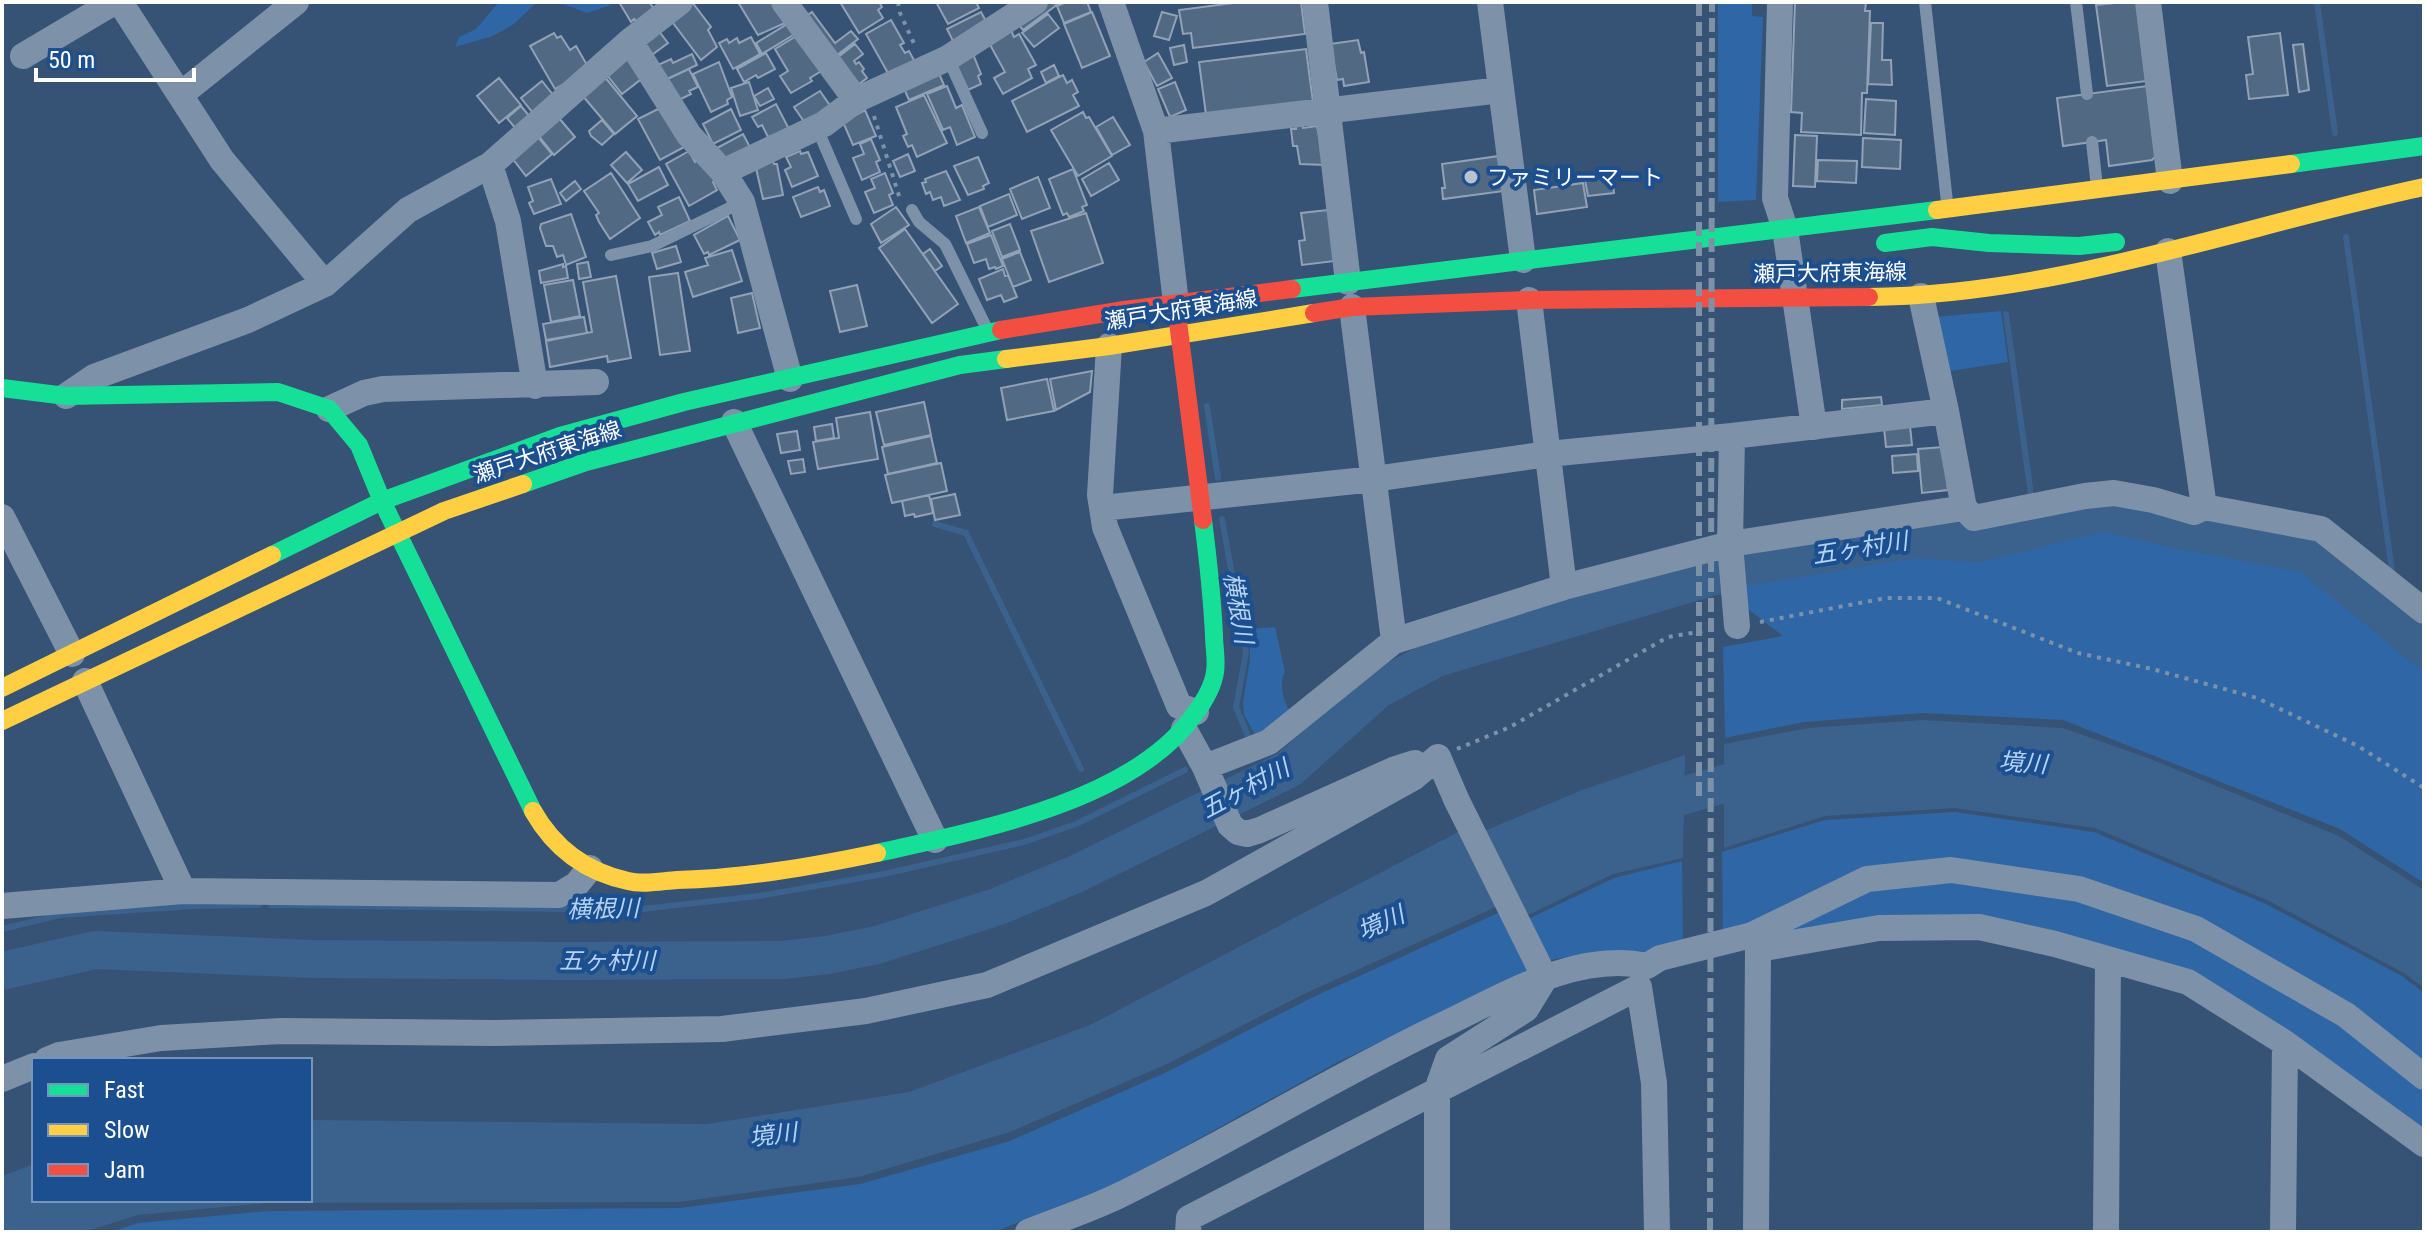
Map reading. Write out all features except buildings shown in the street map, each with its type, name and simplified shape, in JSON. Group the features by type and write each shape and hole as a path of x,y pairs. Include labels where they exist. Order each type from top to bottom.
{"main road":[{"name":"瀬戸大府東海線","path":"2,721 444,511 586,462 960,365 1180,335 1350,294 1523,260 2170,181 2424,146"},
{"name":"瀬戸大府東海線","path":"2,688 382,501 560,436 684,402 989,332 1176,303 1350,294 1529,300 1921,296 2029,281 2153,242 2266,225 2424,187"},
{"path":"1785,229 1798,247 1811,247"},
{"path":"1863,245 1932,237 1989,243 2079,246 2153,242"},
{"path":"2,388 66,396 278,392 329,409 359,445 382,501 544,830 566,854 590,868 630,882 737,878 820,865 935,840 1057,806 1150,759 1190,721 1204,701 1215,672 1212,590 1176,303"}],"street":[{"path":"23,56 114,2"},
{"path":"120,2 222,160 325,284"},
{"path":"180,95 296,2"},
{"path":"784,2 862,98"},
{"path":"723,172 817,128 862,98 936,63 1035,2"},
{"path":"1111,2 1156,131 1176,303"},
{"path":"1315,2 1394,641"},
{"path":"1490,2 1523,260"},
{"path":"1780,2 1775,198 1785,229 1814,427"},
{"path":"2148,2 2170,181"},
{"path":"66,396 94,377 248,320 325,284 408,210 490,165 669,5"},
{"path":"630,41 689,135 723,172 742,202 790,379"},
{"path":"1156,131 1501,90"},
{"path":"490,165 508,221 535,386"},
{"path":"2153,242 2204,507"},
{"path":"1921,296 1964,508 1974,518 2114,493 2194,512 2204,507 2321,529 2424,611"},
{"path":"1529,300 1564,587"},
{"path":"1109,346 1100,495 1105,527 1179,706 1190,721 1230,825 1238,832 1247,834 1260,830 1393,770 1438,757"},
{"path":"329,409 364,393 383,389 596,382"},
{"path":"1102,508 1374,479 1548,454 1946,411"},
{"path":"734,422 935,840"},
{"path":"1732,436 1730,546 1737,626"},
{"path":"1207,771 1269,742 1394,641 1564,587 1730,546 1964,508"},
{"path":"2,517 72,654"},
{"path":"85,681 183,891"},
{"path":"1438,757 1545,978"},
{"path":"52,1058 161,1038 281,1031 495,1033 722,1029 866,1011 987,985 1206,893 1413,778 1438,757"},
{"path":"2,906 183,891 559,895 577,884 590,868"},
{"path":"1755,942 1867,879 1951,870 2079,889 2196,929 2346,1015 2424,1077"},
{"path":"1188,1232 1189,1218 1437,1090 1643,977 1660,958 1755,942 1879,928 1979,927 2055,944 2188,982 2285,1043 2424,1144"},
{"path":"1755,942 1756,1232"},
{"path":"2106,1232 2108,960"},
{"path":"1028,1232 1116,1197 1381,1054 1545,978 1625,961 1643,977 1654,1083 1657,1232"},
{"path":"1437,1232 1437,1090 1448,1059 1526,1009 1545,978"},
{"path":"2283,1232 2285,1043"},
{"path":"2,1079 32,1067"}],"lane":[{"path":"1925,2 1947,208"},
{"path":"2076,2 2087,94"},
{"path":"936,63 982,133"},
{"path":"817,128 856,219"},
{"path":"2092,142 2097,190"},
{"path":"611,255 652,246 742,202"},
{"path":"912,210 919,222 945,244 989,332"}],"path":[{"path":"898,2 900,13 936,63"},
{"path":"862,98 903,206 912,210"},
{"path":"1438,757 1510,727 1668,637 1886,598 1937,598 2078,653 2152,669 2257,698 2358,746 2424,788"}],"shaded area":[{"path":"499,2 611,2 611,5 587,13 563,4 536,3 514,24 493,36 455,47 459,37 476,29"},
{"path":"1718,2 1752,2 1752,16 1763,17 1756,200 1718,202"},
{"path":"2001,311 2008,362 1944,372 1934,317"},
{"path":"2102,521 2305,563 2424,658 2424,883 2340,829 2063,720 1922,713 1804,722 1725,738 1723,647 1783,636 1740,603 1738,586 1913,546 1981,552"},
{"path":"1275,627 1285,672 1283,694 1292,714 1258,740 1244,715 1243,703 1250,659 1249,629"},
{"path":"1955,812 2094,832 2266,904 2402,976 2424,993 2424,1134 2191,978 1984,920 1774,935 1723,934 1722,852 1825,820"},
{"path":"1682,861 1683,944 1609,960 1588,962 1564,958 1545,962 1526,920 1614,878"},
{"path":"1500,912 1530,970 1338,1062 1120,1182 994,1232 111,1232 138,1223 268,1211 680,1208 860,1184 1010,1141 1167,1072 1311,998"}],"water":[{"path":"1923,720 2063,728 2148,758 2339,836 2424,890 2424,988 2404,973 2269,901 2095,828 1955,808 1825,816 1724,848 1724,744 1808,728"},
{"path":"1685,755 1683,858 1613,874 1524,917 1484,831 1582,790"},
{"path":"1458,832 1496,907 1306,993 1167,1064 1010,1132 859,1177 679,1202 267,1203 138,1215 84,1232 2,1232 2,1176 32,1165 32,1202 312,1202 312,1120 707,1124 909,1092 1090,1025"}],"waterway":[{"path":"2317,2 2335,133"},
{"path":"2346,237 2392,571"},
{"path":"2006,314 2031,495"},
{"name":"横根川","path":"1207,406 1218,478"},
{"name":"五ヶ村川","path":"2,971 95,950 314,959 783,960 877,945 996,907 1076,874 1289,769 1377,690 1436,658 1745,567 1912,539 1980,543 2103,512 2309,554 2424,648"},
{"path":"2034,517 2036,528"},
{"name":"横根川","path":"1222,519 1246,653 1236,707 1250,741"},
{"path":"935,524 966,533 1081,769"},
{"path":"2366,601 2378,589"},
{"name":"横根川","path":"271,905 633,910 759,896 884,874 1024,842 1076,824 1185,770"},
{"name":"境川","path":"1636,809 1738,780 1774,776"},
{"name":"横根川","path":"2,929 60,915 259,905"}],"railway":[{"path":"1699,2 1699,798"},
{"path":"1710,1232 1712,2"}],"traffic: fast":[{"path":"2291,164 2424,146"},
{"path":"1292,289 1937,210"},
{"path":"1885,243 1932,237 1989,243 2079,246 2116,242"},
{"path":"272,555 382,501 560,436 684,402 1001,330"},
{"path":"523,484 586,462 960,365 1006,359"},
{"path":"2,388 66,396 278,392 329,409 359,445 382,501 533,811"},
{"path":"877,853 1004,823 1049,808 1093,791 1132,770 1167,745 1201,705 1215,672 1203,520"}],"traffic: slow":[{"path":"1937,210 2291,164"},
{"path":"1869,297 1940,293 2079,272 2424,187"},
{"path":"1006,359 1314,313"},
{"path":"2,721 444,511 523,484"},
{"path":"2,688 272,555"},
{"path":"533,811 561,847 585,865 634,882 728,877 877,853"}],"traffic: jam":[{"path":"1001,330 1124,310 1292,289"},
{"path":"1314,313 1352,307 1529,300 1869,297"},
{"path":"1176,306 1203,520"}],"place":[{"name":"ファミリーマート","path":"1471,177"}]}
